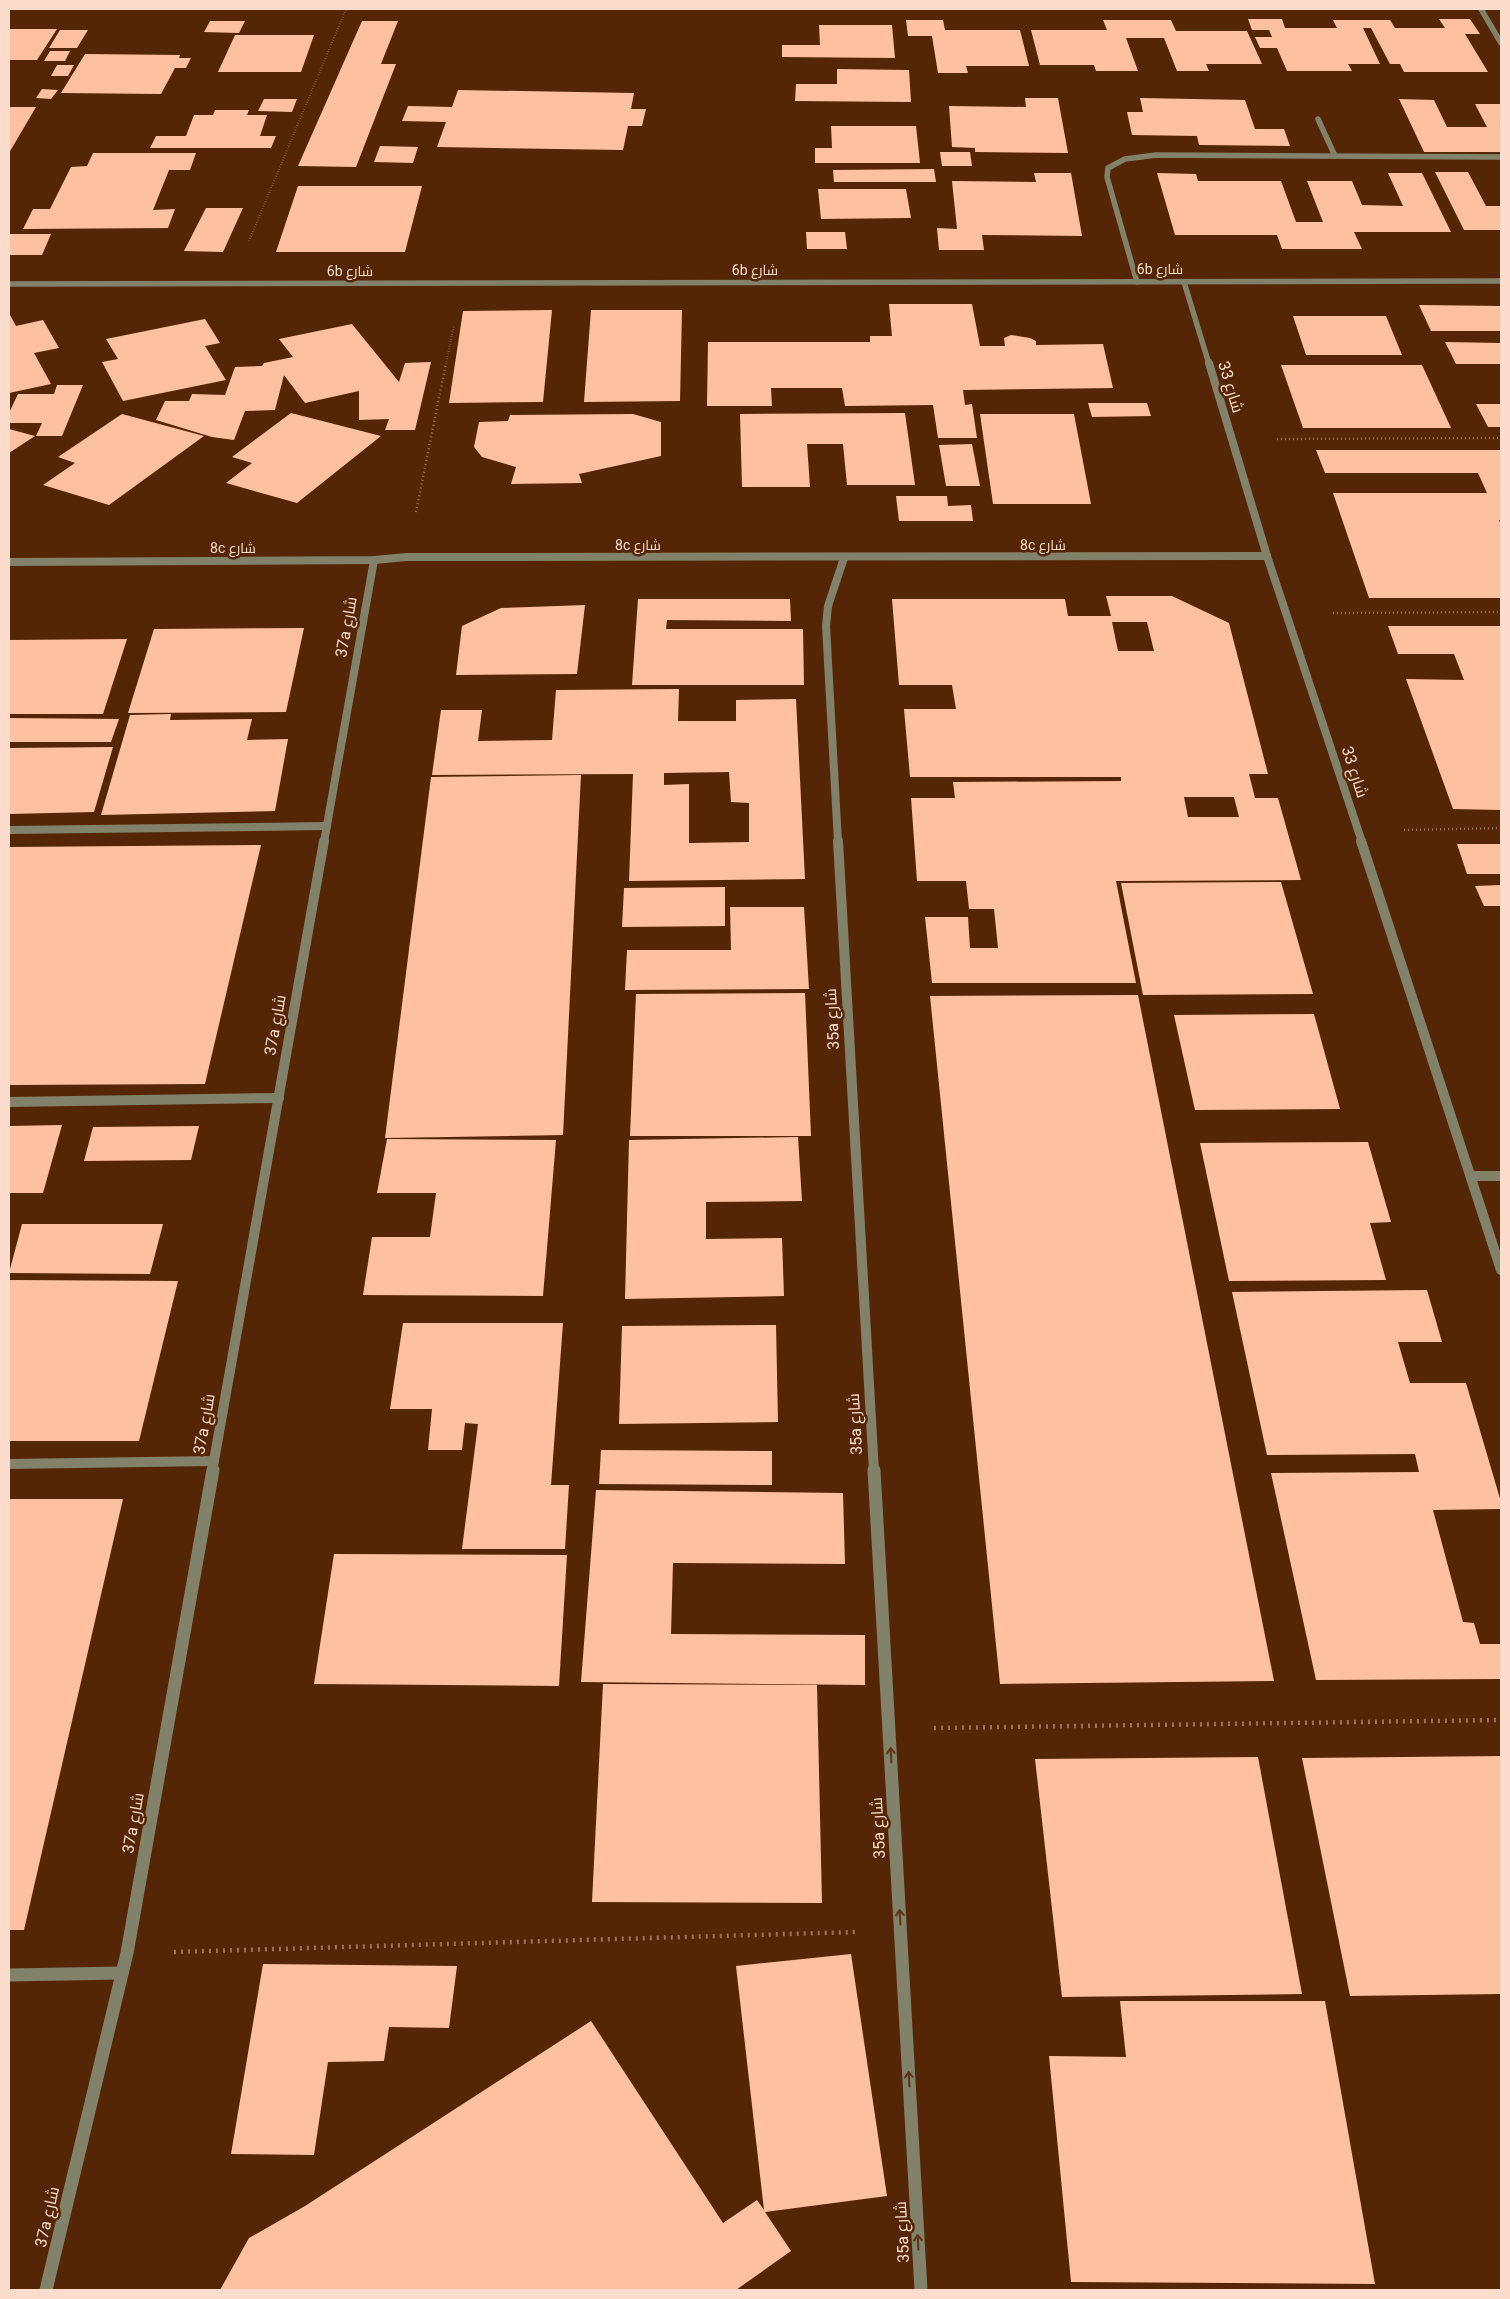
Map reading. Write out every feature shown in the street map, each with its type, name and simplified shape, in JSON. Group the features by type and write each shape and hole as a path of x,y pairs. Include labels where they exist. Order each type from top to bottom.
{"street":[{"path":"1481,9 1501,42"},
{"path":"1318,119 1335,156"},
{"path":"1137,282 1107,177 1108,168 1118,160 1135,156 1156,155 1501,157"},
{"name":"6b شارع","path":"9,284 1501,281"},
{"name":"شارع 33","path":"1184,282 1267,556 1472,1176 1501,1270"},
{"name":"8c شارع","path":"9,562 374,560 407,557 844,558 1267,556"},
{"name":"35a شارع","path":"844,558 828,606 826,626 921,2290"},
{"name":"37a شارع","path":"46,2290 127,1953 374,560"},
{"path":"9,830 327,826"},
{"path":"9,1102 279,1098"},
{"path":"1472,1176 1501,1176"},
{"path":"9,1464 214,1461"},
{"path":"9,1974 122,1973"}],"path":[{"path":"231,283 346,9"},
{"path":"407,557 462,283"},
{"path":"1231,439 1501,438"},
{"path":"1287,614 1501,612"},
{"path":"1358,830 1501,828"},
{"path":"889,1728 1501,1720"},
{"path":"127,1953 900,1931"}],"building":[{"path":"1248,19 1282,19 1285,28 1337,28 1333,20 1390,20 1395,28 1445,28 1439,19 1470,19 1480,34 1465,34 1488,72 1404,72 1400,64 1390,64 1371,28 1363,28 1380,64 1348,64 1352,71 1287,71 1277,48 1260,48 1255,37 1272,37 1269,30 1252,30"},
{"path":"906,20 943,20 945,30 1020,30 1029,66 966,66 968,73 938,73 932,36 908,36"},
{"path":"1103,20 1171,20 1176,31 1247,31 1262,64 1206,64 1209,71 1177,71 1164,38 1126,38 1138,71 1096,71 1094,65 1040,65 1031,30 1107,30"},
{"path":"210,21 245,21 239,33 204,32"},
{"path":"362,21 398,21 381,64 396,64 356,167 298,166"},
{"path":"819,25 892,25 895,58 782,57 782,45 820,45"},
{"path":"9,29 57,29 37,60 9,60"},
{"path":"60,30 88,30 77,48 49,48"},
{"path":"235,35 314,35 301,72 218,72"},
{"path":"50,51 70,51 65,61 44,61"},
{"path":"85,54 180,55 179,58 191,58 186,68 175,68 161,94 61,93"},
{"path":"57,65 74,65 68,76 51,76"},
{"path":"837,69 909,70 911,102 795,101 796,84 837,84"},
{"path":"42,89 58,90 51,99 36,98"},
{"path":"458,90 634,93 631,109 646,109 642,126 628,126 623,150 437,147 446,122 402,121 408,106 452,107"},
{"path":"1025,98 1058,98 1068,153 975,152 975,148 952,147 949,106 1026,107"},
{"path":"1140,98 1245,100 1255,129 1284,129 1290,146 1199,145 1197,136 1132,135 1127,112 1143,112"},
{"path":"264,99 297,99 292,112 258,111"},
{"path":"1399,99 1434,100 1447,127 1487,127 1475,104 1501,104 1501,152 1424,152"},
{"path":"9,107 36,107 9,153"},
{"path":"215,110 249,110 247,115 267,115 260,136 276,136 271,148 150,148 156,136 186,136 194,115 213,115"},
{"path":"831,126 916,126 920,163 815,163 815,148 832,148"},
{"path":"380,146 418,147 413,163 374,162"},
{"path":"940,152 970,152 972,166 942,166"},
{"path":"93,153 196,153 190,170 169,170 153,210 175,209 168,228 23,229 33,209 50,209 71,167 87,166"},
{"path":"934,169 936,182 834,182 833,170"},
{"path":"1435,172 1468,172 1486,206 1501,206 1501,230 1464,230"},
{"path":"1034,173 1071,173 1082,236 982,235 984,250 939,250 937,228 957,229 952,181 1036,182"},
{"path":"1157,173 1196,174 1198,181 1281,181 1296,222 1323,222 1307,181 1352,181 1362,205 1403,206 1388,173 1422,173 1451,232 1354,232 1362,249 1282,249 1277,235 1175,235"},
{"path":"298,186 422,186 405,252 276,252"},
{"path":"818,189 906,189 911,218 821,219"},
{"path":"206,208 243,208 223,252 184,251"},
{"path":"806,232 845,232 847,249 807,249"},
{"path":"9,234 51,234 42,255 9,255"},
{"path":"889,304 972,304 980,346 1005,346 1004,338 1011,335 1030,338 1036,341 1036,345 1103,344 1113,388 963,390 965,405 972,404 977,438 938,438 933,405 845,406 842,388 771,388 772,406 707,406 708,342 870,342 870,336 892,336"},
{"path":"1419,305 1501,306 1501,331 1431,331"},
{"path":"552,310 543,402 449,403 463,311"},
{"path":"591,310 682,310 680,401 584,402"},
{"path":"9,313 16,326 43,320 59,348 34,353 51,384 9,393"},
{"path":"1293,316 1386,316 1402,355 1306,355"},
{"path":"205,319 220,343 205,346 226,380 123,401 102,362 118,359 106,339"},
{"path":"352,324 399,382 405,363 431,362 415,430 385,430 389,419 359,420 359,391 305,403 284,375 275,410 245,411 234,440 212,437 156,420 165,401 189,401 192,394 225,395 235,367 262,366 264,363 293,357 279,339"},
{"path":"1445,342 1501,343 1501,364 1456,364"},
{"path":"1281,365 1422,365 1451,428 1303,428"},
{"path":"57,385 83,385 62,436 36,436 42,423 9,423 9,413 18,394 54,394"},
{"path":"1088,403 1147,403 1151,416 1092,417"},
{"path":"1476,404 1501,404 1501,427 1488,427"},
{"path":"291,413 381,436 297,503 226,483 252,463 232,457"},
{"path":"905,413 915,485 847,485 843,444 807,444 810,487 742,487 740,414"},
{"path":"122,414 204,436 109,505 43,485 75,463 58,457"},
{"path":"633,414 661,422 661,456 579,474 582,483 511,484 516,467 482,457 474,447 479,422 508,421 510,415"},
{"path":"980,414 1074,414 1091,504 993,504"},
{"path":"9,429 35,436 9,453"},
{"path":"972,444 980,486 946,486 939,445"},
{"path":"1316,450 1501,450 1501,520 1499,520 1501,525 1501,598 1369,598 1333,493 1487,493 1478,473 1325,473"},
{"path":"896,496 947,496 948,506 971,505 973,521 899,521"},
{"path":"1106,596 1172,596 1229,623 1268,774 1249,774 1255,798 1278,798 1301,880 1116,881 1136,983 932,983 925,917 968,917 970,948 998,948 994,909 969,909 966,881 917,881 911,798 955,798 953,782 1121,781 1121,777 910,777 904,709 956,709 952,685 899,685 892,599 1065,599 1068,616 1111,616","holes":["1112,622 1147,622 1154,651 1118,651","1184,797 1234,797 1239,817 1188,817"]},
{"path":"638,599 790,599 791,621 667,620 666,629 803,629 804,685 632,685"},
{"path":"585,605 577,674 456,675 462,626 501,608"},
{"path":"1388,626 1501,626 1501,810 1453,809 1406,679 1464,680 1454,654 1398,654"},
{"path":"304,628 286,712 128,713 154,629"},
{"path":"127,639 103,714 9,714 9,640"},
{"path":"679,689 678,721 736,721 736,700 796,699 805,879 629,881 633,774 432,775 441,710 482,710 478,741 552,740 556,690","holes":["729,772 731,802 749,803 749,842 689,843 689,784 664,785 664,773"]},
{"path":"171,714 170,720 252,719 247,740 288,739 275,811 101,815 130,715"},
{"path":"9,718 119,719 111,742 9,742"},
{"path":"113,747 94,812 9,814 10,748"},
{"path":"581,775 563,1135 385,1138 431,777"},
{"path":"1457,844 1501,844 1501,874 1467,874"},
{"path":"261,845 205,1084 9,1085 9,847"},
{"path":"1281,882 1313,994 1143,995 1121,883"},
{"path":"1501,885 1501,906 1484,906 1475,886"},
{"path":"725,887 725,926 622,927 624,888"},
{"path":"730,907 804,907 809,989 625,990 627,950 731,950"},
{"path":"805,993 811,1136 630,1136 636,994"},
{"path":"1138,995 1274,1681 1000,1684 930,996"},
{"path":"1314,1014 1340,1109 1195,1110 1174,1015"},
{"path":"62,1125 43,1193 9,1193 9,1126"},
{"path":"199,1126 191,1160 84,1161 93,1127"},
{"path":"798,1137 802,1201 706,1202 706,1239 782,1238 784,1296 625,1299 629,1140"},
{"path":"387,1139 556,1140 543,1296 363,1295 372,1237 430,1237 436,1193 377,1193"},
{"path":"1368,1142 1391,1222 1370,1223 1386,1280 1229,1281 1200,1143"},
{"path":"22,1224 163,1224 150,1274 9,1273"},
{"path":"9,1280 178,1281 139,1441 9,1441"},
{"path":"1427,1290 1442,1342 1398,1342 1410,1383 1466,1383 1501,1502 1501,1509 1433,1510 1463,1622 1474,1623 1480,1644 1501,1644 1501,1679 1316,1680 1271,1473 1419,1472 1415,1454 1267,1455 1232,1292"},
{"path":"403,1323 563,1323 551,1485 569,1485 565,1549 462,1549 478,1424 465,1423 462,1450 428,1450 432,1409 390,1409"},
{"path":"776,1325 778,1422 619,1424 622,1326"},
{"path":"601,1450 772,1451 772,1485 599,1484"},
{"path":"596,1490 843,1493 845,1564 673,1563 671,1634 865,1635 865,1685 581,1682"},
{"path":"9,1499 123,1499 24,1930 9,1930"},
{"path":"334,1554 567,1555 559,1686 314,1684"},
{"path":"603,1684 817,1685 822,1903 592,1902"},
{"path":"1501,1756 1501,1994 1350,1996 1302,1758"},
{"path":"1258,1757 1302,1994 1062,1997 1035,1759"},
{"path":"851,1954 887,2196 765,2212 791,2251 736,2290 220,2290 249,2238 305,2206 591,2021 723,2223 757,2200 764,2210 736,1966"},
{"path":"263,1964 457,1966 449,2028 389,2027 384,2061 328,2062 314,2155 231,2154"},
{"path":"1120,2001 1325,2001 1375,2284 1071,2282 1049,2056 1126,2057"}]}
